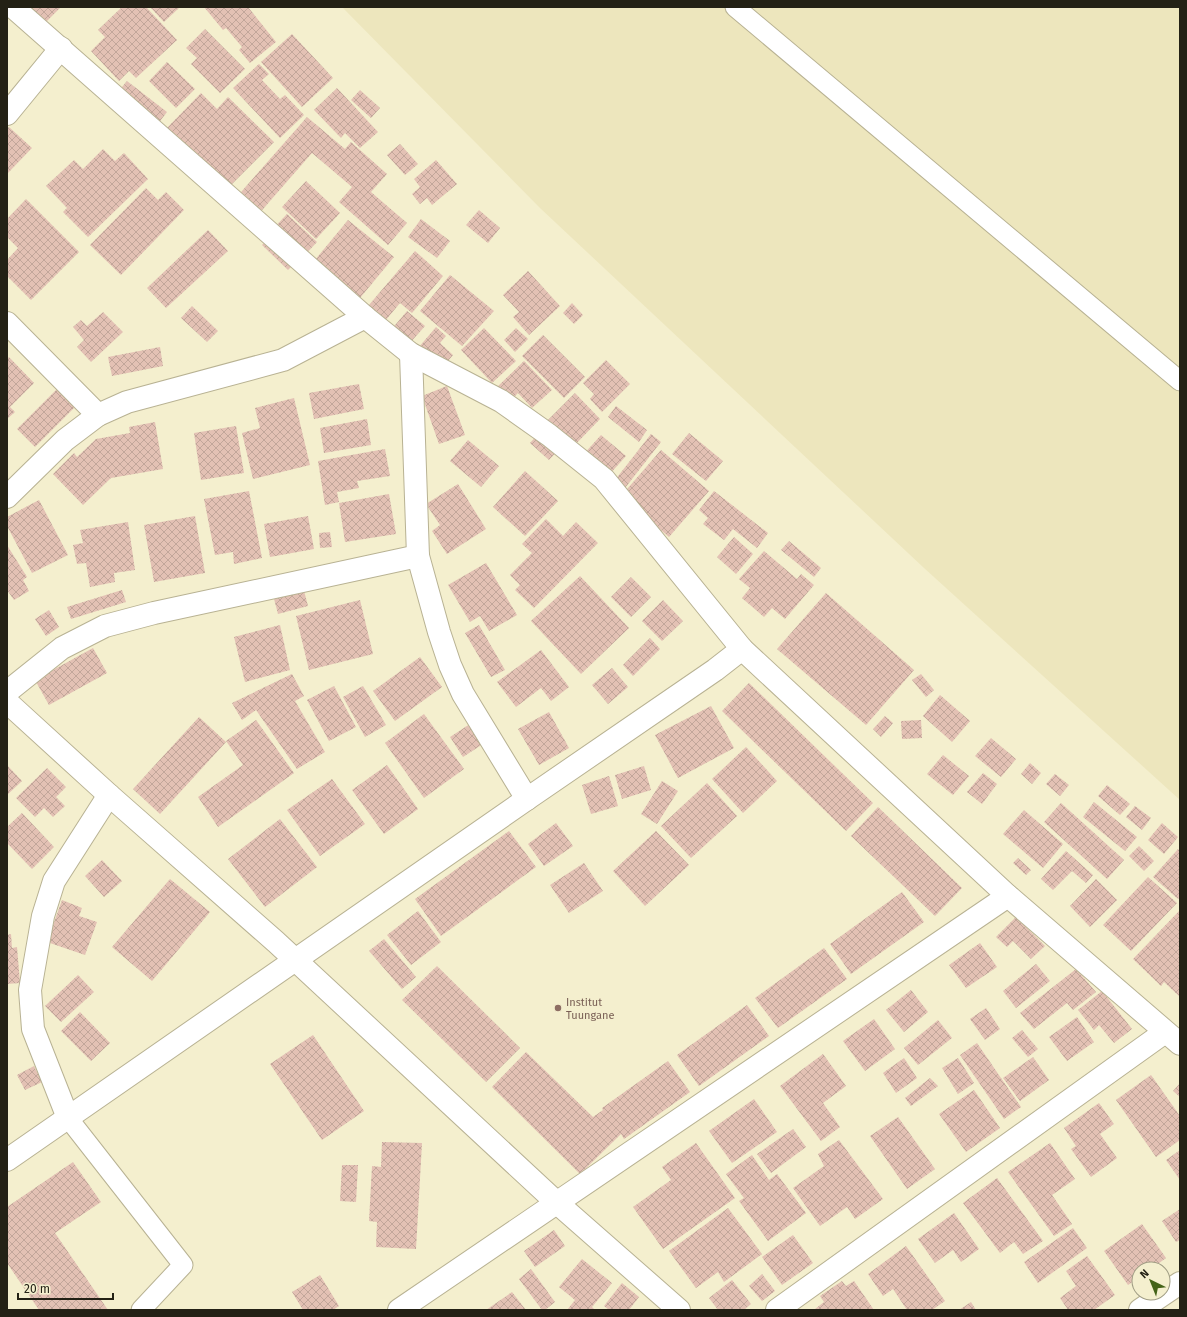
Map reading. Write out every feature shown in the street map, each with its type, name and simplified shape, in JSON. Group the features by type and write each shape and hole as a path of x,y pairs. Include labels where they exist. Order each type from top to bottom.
{"street":[{"path":"13,7 365,317 411,354 501,401 549,435 604,479 742,649 1008,896 1173,1038 777,1310"},
{"path":"7,114 61,48"},
{"path":"7,497 65,440 98,415 127,402 283,360 365,317"},
{"path":"7,323 98,415"},
{"path":"411,354 418,556 438,632 450,665 463,694 527,799"},
{"path":"7,692 62,648 105,626 154,613 418,556"},
{"path":"7,1160 715,670 742,649"},
{"path":"7,702 109,795 276,942 556,1202 679,1310"},
{"path":"68,1118 33,1029 30,990 43,916 54,881 109,795"},
{"path":"399,1310 1008,896"},
{"path":"1140,1310 1180,1283"}],"lane":[{"path":"735,7 1180,381"},
{"path":"68,1118 183,1265 141,1310"}],"shaded area":[{"path":"342,7 1180,7 1180,800 924,568 540,208"}],"building":[{"path":"24,7 61,7 43,25"},
{"path":"122,7 146,7 177,40 136,78 129,71 119,81 91,51 105,37 98,30"},
{"path":"150,7 180,7 164,22"},
{"path":"204,7 248,7 276,42 250,63 239,50 242,47 226,28 223,30"},
{"path":"205,29 245,69 220,93 191,64 197,58 186,48"},
{"path":"292,34 333,78 302,107 261,62"},
{"path":"167,62 195,89 176,108 149,81"},
{"path":"259,64 269,74 262,80 280,99 285,95 304,115 280,138 233,88"},
{"path":"127,81 167,112 157,125 117,93"},
{"path":"337,88 378,132 360,148 345,133 341,138 314,110"},
{"path":"360,90 380,108 371,118 351,100"},
{"path":"201,93 217,109 228,97 274,142 230,186 163,132"},
{"path":"307,117 345,149 351,142 387,174 371,192 407,223 388,245 339,202 352,187 312,153 256,217 235,199"},
{"path":"9,127 32,148 7,174 7,129"},
{"path":"400,144 418,164 405,175 387,155"},
{"path":"103,149 115,161 124,153 148,179 88,237 63,212 67,208 46,186 74,160 83,169"},
{"path":"436,160 457,184 432,205 427,198 420,204 412,194 420,187 414,179"},
{"path":"306,181 340,213 316,239 282,207"},
{"path":"146,188 158,200 166,192 184,210 121,275 90,245"},
{"path":"26,199 79,252 31,300 7,276 7,260 18,248 7,237 7,219"},
{"path":"479,210 500,228 488,243 466,225"},
{"path":"287,214 317,242 301,259 271,231"},
{"path":"421,219 450,241 437,258 408,237"},
{"path":"348,220 394,257 355,304 310,266"},
{"path":"208,230 228,251 166,308 147,288"},
{"path":"269,238 295,263 288,270 262,245"},
{"path":"415,251 443,276 412,313 400,303 380,327 363,312"},
{"path":"528,271 560,306 529,335 513,317 519,312 503,295"},
{"path":"450,275 494,311 462,346 420,311"},
{"path":"572,303 583,315 574,324 563,313"},
{"path":"192,306 218,331 207,342 181,318"},
{"path":"407,311 425,326 408,345 391,330"},
{"path":"103,312 123,332 91,362 77,347 84,340 73,327 81,320 87,326"},
{"path":"436,327 446,336 440,343 453,355 443,367 419,347"},
{"path":"484,328 516,361 492,383 461,350"},
{"path":"516,328 528,339 515,352 504,340"},
{"path":"543,335 585,377 564,398 522,356"},
{"path":"160,347 163,366 112,376 108,357"},
{"path":"9,357 34,383 10,407 15,412 7,419 7,359"},
{"path":"606,360 630,384 602,412 590,399 594,394 583,383"},
{"path":"524,361 552,390 532,408 518,393 508,403 495,389"},
{"path":"359,384 364,409 314,419 309,393"},
{"path":"447,386 465,435 439,444 422,396"},
{"path":"57,389 75,407 35,447 17,429"},
{"path":"575,393 600,419 571,449 545,423"},
{"path":"294,398 310,465 253,479 242,433 260,428 255,408"},
{"path":"616,406 647,430 639,442 608,417"},
{"path":"367,419 371,445 324,453 320,428"},
{"path":"155,422 163,469 111,478 83,505 53,474 74,453 77,457 96,439 130,433 129,427"},
{"path":"236,426 244,473 201,480 194,433"},
{"path":"540,432 559,449 549,460 530,443"},
{"path":"689,433 723,461 706,481 672,454"},
{"path":"651,434 661,442 625,488 615,480"},
{"path":"601,435 626,456 608,476 583,455"},
{"path":"468,440 499,466 481,487 450,461"},
{"path":"385,449 390,476 357,481 359,488 337,492 339,502 325,505 318,461"},
{"path":"661,450 709,491 669,537 621,496"},
{"path":"525,471 558,501 525,536 493,507"},
{"path":"458,484 486,529 447,554 432,531 440,525 426,504"},
{"path":"249,491 262,558 234,564 233,552 215,555 204,499"},
{"path":"714,491 768,533 757,548 733,529 724,540 703,524 708,518 699,510"},
{"path":"389,494 396,534 345,542 339,503"},
{"path":"39,500 68,555 32,573 7,526 7,517"},
{"path":"195,516 205,573 154,582 144,525"},
{"path":"308,516 314,549 270,557 264,524"},
{"path":"546,519 563,536 576,522 598,543 534,608 515,590 520,585 510,575 532,553 522,544"},
{"path":"128,522 135,570 114,573 115,582 90,587 86,563 77,564 73,545 83,543 80,530"},
{"path":"330,532 332,547 320,548 319,533"},
{"path":"734,537 753,554 736,574 717,557"},
{"path":"789,541 821,568 814,577 781,550"},
{"path":"7,545 27,577 23,580 29,591 14,600 7,590"},
{"path":"764,551 797,579 801,574 814,585 785,619 772,608 764,617 742,598 750,588 739,579"},
{"path":"486,563 517,615 489,631 480,616 470,622 448,585"},
{"path":"580,576 629,628 581,674 531,621"},
{"path":"631,577 651,597 631,617 611,597"},
{"path":"303,587 308,606 278,614 273,595"},
{"path":"122,590 126,602 71,619 67,607"},
{"path":"826,593 914,670 866,725 777,649"},
{"path":"360,600 373,654 309,670 296,616"},
{"path":"663,600 683,621 662,641 642,621"},
{"path":"49,610 59,627 46,636 35,619"},
{"path":"280,625 290,670 245,682 234,637"},
{"path":"479,625 505,670 491,677 465,633"},
{"path":"650,638 660,649 633,676 623,665"},
{"path":"93,648 107,673 49,705 35,680"},
{"path":"541,650 569,687 551,701 541,688 516,707 497,682"},
{"path":"420,657 442,687 395,721 373,691"},
{"path":"612,668 628,687 608,704 592,685"},
{"path":"292,674 304,696 295,701 325,752 297,769 256,710 242,720 232,703"},
{"path":"921,674 934,690 926,697 912,680"},
{"path":"749,683 873,803 846,831 722,711"},
{"path":"334,686 356,727 329,741 307,700"},
{"path":"363,686 386,725 365,737 343,697"},
{"path":"940,695 970,721 952,742 923,716"},
{"path":"711,706 734,748 678,778 655,735"},
{"path":"549,712 569,748 539,765 518,729"},
{"path":"424,714 464,769 424,798 385,743"},
{"path":"885,716 893,723 881,737 873,729"},
{"path":"199,717 226,742 160,814 133,789"},
{"path":"256,720 294,773 218,827 198,797 243,765 226,741"},
{"path":"921,720 922,738 902,739 901,721"},
{"path":"473,722 486,742 463,757 450,737"},
{"path":"991,738 1016,759 1001,777 975,756"},
{"path":"746,747 777,781 743,813 712,779"},
{"path":"943,755 969,776 953,795 927,774"},
{"path":"1030,763 1041,773 1032,784 1021,774"},
{"path":"7,765 22,781 7,795"},
{"path":"387,765 418,809 384,834 352,790"},
{"path":"644,766 651,790 622,799 615,775"},
{"path":"47,768 66,787 56,797 65,806 53,817 44,808 35,817 16,798"},
{"path":"983,773 997,784 982,804 967,792"},
{"path":"1055,774 1069,785 1060,796 1046,784"},
{"path":"609,776 618,806 591,814 582,785"},
{"path":"332,779 365,824 320,856 287,810"},
{"path":"662,781 678,791 657,824 641,814"},
{"path":"707,783 737,816 691,858 661,826"},
{"path":"1107,785 1130,804 1120,815 1098,796"},
{"path":"1094,802 1137,837 1125,851 1083,817"},
{"path":"1061,803 1124,860 1107,879 1044,822"},
{"path":"1135,806 1151,818 1142,830 1126,817"},
{"path":"878,807 962,888 935,916 851,836"},
{"path":"1024,810 1063,844 1043,868 1003,834"},
{"path":"22,813 54,847 32,869 7,843 7,827"},
{"path":"280,819 317,867 265,907 228,859"},
{"path":"556,823 573,846 544,866 528,844"},
{"path":"1162,823 1178,837 1164,854 1148,840"},
{"path":"509,831 536,867 441,936 415,899"},
{"path":"656,831 689,865 645,906 613,871"},
{"path":"1139,846 1154,861 1144,871 1129,856"},
{"path":"1178,849 1180,851 1180,897 1178,899 1153,877"},
{"path":"1066,851 1093,875 1086,883 1072,871 1053,890 1041,879"},
{"path":"1018,858 1031,870 1026,875 1013,863"},
{"path":"102,860 122,881 104,897 85,876"},
{"path":"584,863 603,891 569,913 550,885"},
{"path":"1148,877 1177,903 1131,951 1103,925"},
{"path":"170,879 210,912 152,981 112,947"},
{"path":"1096,879 1117,900 1090,927 1070,906"},
{"path":"902,892 924,922 851,974 830,944"},
{"path":"62,900 82,908 79,916 97,922 85,955 47,942"},
{"path":"1180,910 1180,997 1164,982 1161,986 1133,959"},
{"path":"418,911 441,942 411,965 387,935"},
{"path":"1016,917 1045,946 1031,959 1013,941 1007,947 996,937"},
{"path":"11,934 12,948 17,947 20,983 7,984 7,935"},
{"path":"384,939 416,977 402,989 369,951"},
{"path":"980,943 997,967 966,988 949,965"},
{"path":"824,948 847,979 778,1028 755,998"},
{"path":"1036,964 1050,981 1016,1008 1003,991"},
{"path":"437,966 520,1048 486,1082 402,1000"},
{"path":"1076,969 1096,992 1073,1010 1067,1003 1034,1029 1020,1013"},
{"path":"78,975 94,992 61,1022 45,1006"},
{"path":"911,990 928,1012 904,1032 886,1010"},
{"path":"1102,991 1132,1029 1114,1043 1099,1025 1094,1030 1078,1010"},
{"path":"747,1005 769,1036 699,1086 677,1055"},
{"path":"986,1008 1000,1029 985,1040 970,1019"},
{"path":"80,1012 110,1043 91,1061 61,1031"},
{"path":"1077,1017 1094,1042 1067,1061 1049,1037"},
{"path":"874,1019 895,1049 865,1071 843,1041"},
{"path":"938,1020 952,1038 918,1065 904,1048"},
{"path":"1022,1030 1038,1049 1028,1057 1012,1038"},
{"path":"313,1035 364,1111 322,1140 270,1064"},
{"path":"977,1043 1021,1107 1004,1119 960,1055"},
{"path":"526,1052 593,1117 603,1110 602,1108 668,1061 690,1092 624,1139 621,1134 580,1174 492,1087"},
{"path":"823,1054 846,1086 823,1103 840,1127 821,1141 780,1086"},
{"path":"1033,1057 1049,1080 1020,1101 1003,1078"},
{"path":"904,1058 917,1078 896,1093 883,1073"},
{"path":"958,1058 974,1083 958,1094 942,1068"},
{"path":"34,1066 42,1082 25,1090 17,1075"},
{"path":"1151,1075 1180,1116 1180,1140 1156,1157 1116,1100"},
{"path":"930,1078 938,1086 911,1106 905,1098"},
{"path":"1180,1083 1180,1097 1173,1091"},
{"path":"974,1090 1000,1128 966,1152 939,1114"},
{"path":"754,1099 777,1132 732,1163 709,1131"},
{"path":"1099,1103 1114,1124 1100,1134 1117,1158 1091,1177 1071,1149 1076,1146 1064,1128"},
{"path":"898,1117 935,1169 907,1189 870,1136"},
{"path":"793,1129 806,1147 771,1173 757,1154"},
{"path":"839,1140 883,1199 855,1219 847,1207 820,1226 793,1188 824,1166 818,1154"},
{"path":"382,1142 422,1143 416,1249 376,1247 377,1222 369,1221 372,1166 381,1167"},
{"path":"696,1143 735,1198 663,1249 633,1207 671,1180 662,1167"},
{"path":"1050,1143 1075,1179 1052,1195 1072,1224 1054,1236 1008,1172"},
{"path":"1180,1150 1180,1180 1166,1160"},
{"path":"752,1155 769,1180 777,1174 806,1213 768,1241 739,1201 744,1198 726,1174"},
{"path":"73,1162 101,1202 55,1233 108,1310 39,1310 7,1263 7,1207"},
{"path":"342,1165 358,1165 356,1202 340,1201"},
{"path":"997,1178 1043,1241 1023,1254 1014,1242 1000,1253 963,1203"},
{"path":"728,1208 762,1254 724,1282 718,1272 696,1288 669,1251"},
{"path":"1180,1209 1180,1240 1176,1242 1162,1221"},
{"path":"954,1213 979,1249 961,1262 953,1250 935,1263 918,1239"},
{"path":"1142,1224 1166,1258 1162,1261 1131,1261 1131,1283 1128,1285 1104,1251"},
{"path":"1073,1228 1087,1248 1038,1283 1024,1262"},
{"path":"554,1230 565,1246 535,1267 524,1251"},
{"path":"793,1235 813,1263 782,1285 762,1257"},
{"path":"906,1246 945,1301 932,1310 907,1310 893,1289 883,1296 868,1274"},
{"path":"1087,1256 1115,1295 1094,1310 1068,1310 1060,1298 1076,1286 1066,1271"},
{"path":"582,1259 612,1283 592,1307 595,1310 567,1310 575,1300 559,1287"},
{"path":"531,1269 555,1302 545,1310 542,1310 519,1279"},
{"path":"762,1274 775,1291 762,1301 749,1286"},
{"path":"320,1275 339,1306 333,1310 303,1310 292,1292"},
{"path":"732,1280 751,1304 744,1310 718,1310 709,1298"},
{"path":"842,1281 846,1286 854,1281 874,1310 816,1310 815,1309 824,1302 820,1296"},
{"path":"622,1283 639,1297 629,1310 609,1310 604,1306"},
{"path":"512,1292 526,1310 486,1310"},
{"path":"971,1302 976,1310 959,1310"}],"place":[{"name":"Institut Tuungane","path":"558,1008"}]}
